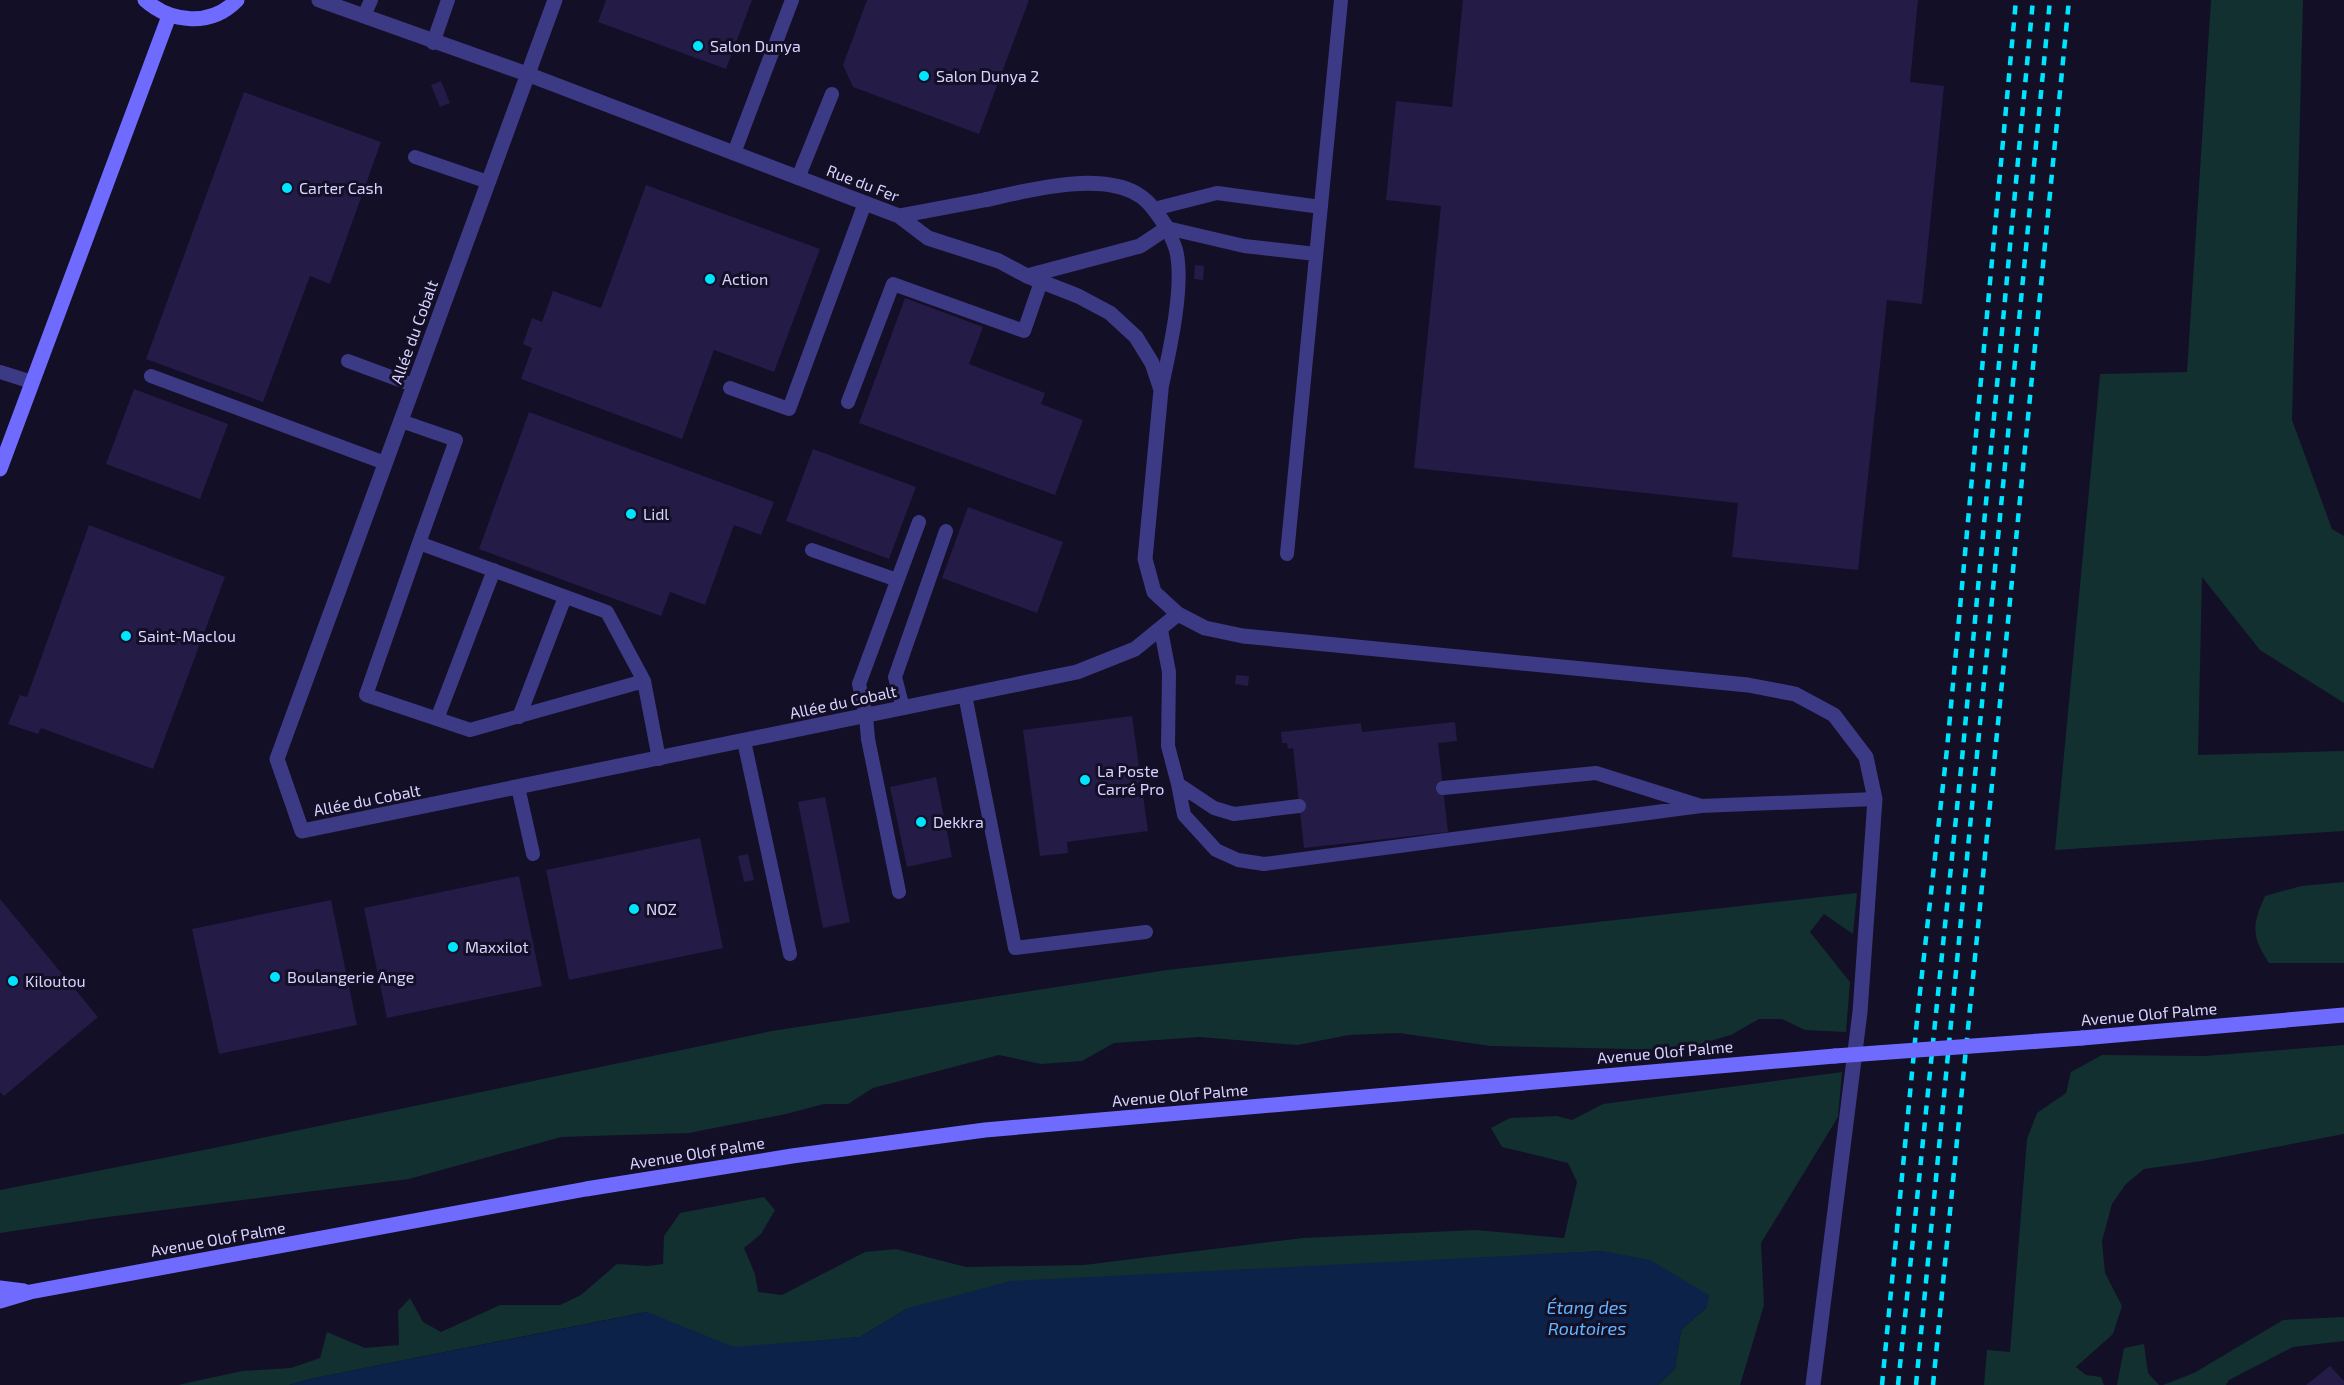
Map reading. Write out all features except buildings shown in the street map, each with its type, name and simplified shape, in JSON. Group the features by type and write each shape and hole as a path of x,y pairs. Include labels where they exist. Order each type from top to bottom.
{"main road":[{"path":"145,0 169,16 185,20 202,19 218,14 237,0"},
{"path":"0,469 169,16"},
{"name":"Avenue Olof Palme","path":"0,1301 30,1292 586,1189 792,1156 985,1130 1835,1056 2082,1038 2344,1015"},
{"name":"Avenue Olof Palme","path":"0,1288 30,1292"}],"street":[{"name":"Rue du Fer","path":"319,0 527,75 898,216 928,238 999,261 1034,279 1078,296 1110,314 1136,337 1152,363 1161,390 1145,559 1154,592 1178,614 1205,628 1243,636 1748,685 1795,694 1834,715 1866,758 1875,799 1860,1012 1813,1385"},
{"name":"Allée du Cobalt","path":"555,0 277,759 302,831 1077,672 1135,649 1178,614"},
{"path":"898,216 1058,185 1091,184 1119,187 1138,194 1154,209 1167,228 1140,246 1034,279"}],"lane":[{"path":"364,16 371,0"},
{"path":"434,43 448,0"},
{"path":"734,153 792,0"},
{"path":"1287,554 1341,0"},
{"path":"798,178 832,94"},
{"path":"415,157 488,182"},
{"path":"1154,209 1217,193 1321,207"},
{"path":"730,388 789,409 865,203"},
{"path":"1167,228 1244,246 1316,254"},
{"path":"1161,390 1170,350 1178,281 1176,251 1167,228"},
{"path":"848,402 893,284 1024,331 1034,279"},
{"path":"348,361 413,386"},
{"path":"0,372 32,382"},
{"path":"151,376 385,463"},
{"path":"400,421 456,440 366,695 470,730 644,681"},
{"path":"899,892 859,684 919,522"},
{"path":"903,708 896,677 946,531"},
{"path":"419,543 607,612 644,681 658,759"},
{"path":"812,550 897,580"},
{"path":"437,719 494,570"},
{"path":"519,717 565,597"},
{"path":"1161,630 1169,672 1168,746 1184,814 1216,850 1238,860 1264,864 1701,806 1875,799"},
{"path":"965,695 1015,948 1146,932"},
{"path":"744,741 790,954"},
{"path":"1443,788 1596,773 1701,806"},
{"path":"1178,784 1214,808 1234,814 1299,806"},
{"path":"518,787 533,854"}],"green space":[{"path":"2211,0 2303,0 2292,420 2332,529 2344,536 2344,703 2260,650 2202,577 2198,755 2344,751 2344,831 2055,850 2100,374 2187,372"},
{"path":"2344,882 2344,963 2269,963 2256,938 2255,930 2265,896 2301,886"},
{"path":"1857,893 1853,934 1824,914 1810,932 1850,982 1846,1032 1805,1030 1782,1019 1759,1019 1731,1035 1678,1050 1491,1046 1399,1033 1349,1035 1297,1045 1200,1037 1114,1043 1082,1061 1041,1064 999,1055 873,1088 848,1104 824,1104 689,1133 561,1137 409,1179 0,1233 0,1190 209,1149 772,1031 1167,970"},
{"path":"2344,1045 2344,1134 2202,1161 2144,1169 2126,1184 2112,1204 2102,1241 2105,1273 2122,1306 2113,1334 2076,1367 2086,1375 2101,1377 2104,1385 1984,1385 1987,1350 2010,1352 2027,1139 2037,1113 2066,1093 2071,1072 2102,1055 2205,1056"},
{"path":"1842,1072 1838,1117 1761,1243 1764,1305 1740,1385 1658,1385 1675,1369 1681,1330 1707,1307 1603,1251 1465,1259 908,1308 860,1337 734,1348 646,1312 289,1385 178,1385 242,1371 291,1368 320,1358 327,1332 365,1348 399,1345 398,1311 410,1298 423,1322 441,1332 500,1305 560,1305 581,1295 617,1264 648,1266 663,1264 664,1236 680,1213 764,1197 775,1210 761,1234 744,1248 755,1274 758,1292 782,1295 865,1252 896,1249 966,1267 1084,1265 1303,1238 1475,1230 1564,1238 1577,1182 1568,1163 1502,1147 1491,1128 1510,1118 1557,1116 1572,1120 1603,1104"},
{"path":"2344,1317 2344,1341 2293,1347 2229,1380 2226,1385 2163,1385 2194,1373 2283,1320"},
{"path":"2144,1344 2148,1373 2159,1385 2117,1385 2124,1348"}],"water":[{"name":"Étang des Routoires","path":"1603,1251 1650,1260 1709,1295 1707,1307 1681,1330 1675,1369 1658,1385 289,1385 647,1312 734,1347 860,1337 908,1308 1011,1281"}],"railway":[{"path":"1882,1385 1918,1010 1947,749 2016,0"},
{"path":"1898,1385 1962,759 2033,0"},
{"path":"1916,1385 2050,0"},
{"path":"1933,1385 2069,0"}],"place":[{"name":"Salon Dunya","path":"698,46"},
{"name":"Salon Dunya 2","path":"924,76"},
{"name":"Carter Cash","path":"287,188"},
{"name":"Action","path":"710,279"},
{"name":"Lidl","path":"631,514"},
{"name":"Saint-Maclou","path":"126,636"},
{"name":"La Poste Carré Pro","path":"1085,780"},
{"name":"Dekkra","path":"921,822"},
{"name":"NOZ","path":"634,909"},
{"name":"Maxxilot","path":"453,947"},
{"name":"Boulangerie Ange","path":"275,977"},
{"name":"Kiloutou","path":"13,981"}]}
